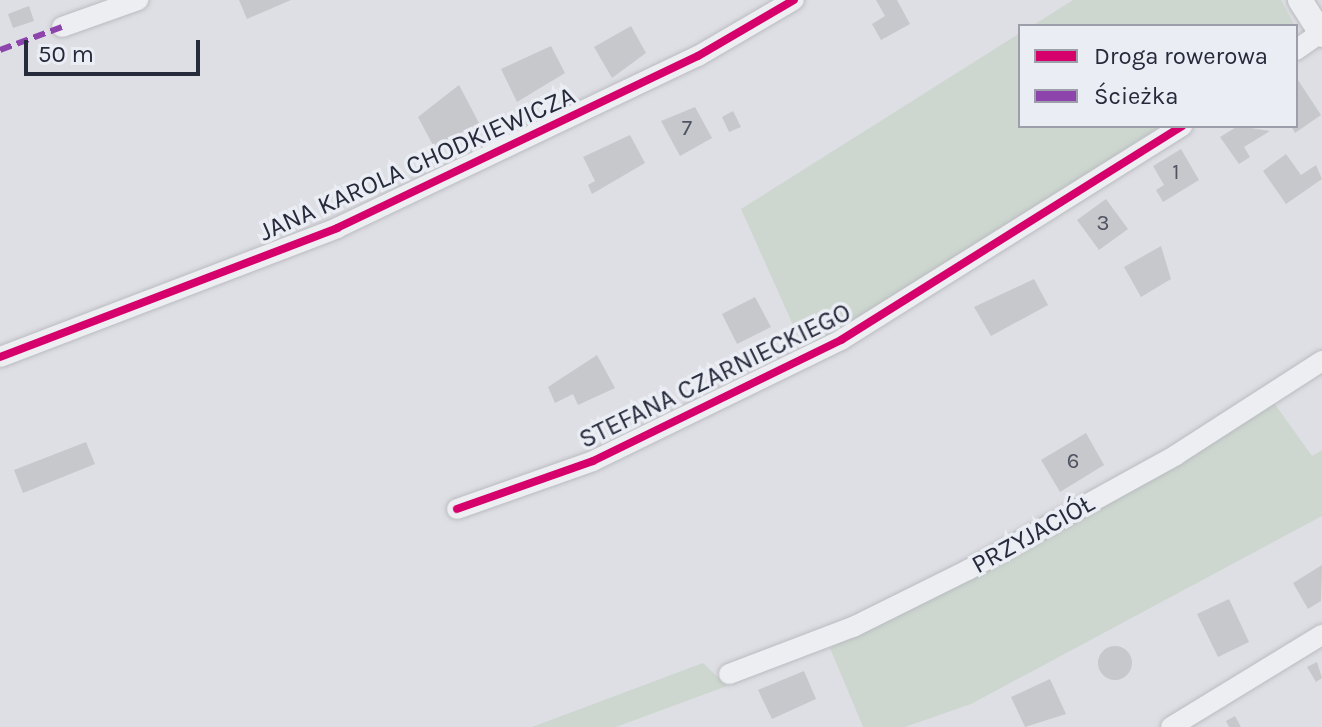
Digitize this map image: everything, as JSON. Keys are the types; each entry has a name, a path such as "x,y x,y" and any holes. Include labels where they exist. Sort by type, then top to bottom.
{"street":[{"path":"62,27 138,0"},
{"name":"JANA KAROLA CHODKIEWICZA","path":"0,357 337,228 698,56 794,0"},
{"path":"1298,49 1321,34 1300,0"},
{"name":"STEFANA CZARNIECKIEGO","path":"457,509 593,461 830,346 1179,128"},
{"name":"PRZYJACIÓŁ","path":"729,674 853,627 968,570 1176,455 1322,361"},
{"path":"1171,727 1322,635"}],"shaded area":[{"path":"1073,0 1281,0 1294,24 1035,24"},
{"path":"1018,34 1018,128 1158,128 806,354 741,209"},
{"path":"1272,400 1312,456 1322,450 1322,516 971,704 905,727 863,727 830,648 1065,527"},
{"path":"703,663 727,686 616,727 532,727"}],"building":[{"path":"239,0 291,0 247,19"},
{"path":"876,0 897,0 910,24 881,40 872,24 885,16"},
{"path":"29,6 34,21 13,28 8,14"},
{"path":"631,26 646,53 612,78 594,47"},
{"path":"551,46 565,73 517,102 501,69"},
{"path":"1298,80 1321,115 1295,133 1292,128 1298,128"},
{"path":"459,85 479,123 434,147 418,117"},
{"path":"695,107 712,138 680,156 661,121"},
{"path":"733,111 741,127 729,132 722,117"},
{"path":"1235,128 1270,131 1244,147 1250,157 1239,164 1220,137"},
{"path":"630,135 645,163 592,194 588,185 595,181 583,157"},
{"path":"1181,149 1199,180 1163,202 1156,190 1164,185 1153,166"},
{"path":"1286,154 1301,175 1316,165 1322,179 1286,204 1263,171"},
{"path":"1106,199 1128,229 1099,250 1077,220"},
{"path":"1161,246 1171,279 1141,297 1124,267"},
{"path":"1034,279 1048,305 991,336 974,307"},
{"path":"755,297 771,327 737,344 722,314"},
{"path":"597,355 615,388 578,405 573,394 555,403 548,387"},
{"path":"1086,433 1104,465 1060,492 1041,460"},
{"path":"86,442 95,464 23,493 14,470"},
{"path":"1322,565 1321,601 1308,609 1293,583"},
{"path":"1229,599 1249,642 1218,657 1197,614"},
{"path":"1115,646 1127,651 1132,663 1127,675 1115,680 1103,675 1098,663 1103,651"},
{"path":"1317,662 1322,678 1316,682 1307,667"},
{"path":"804,671 816,699 772,719 758,690"},
{"path":"1050,679 1066,714 1025,727 1011,697"},
{"path":"1235,716 1241,727 1229,727 1226,721"}],"marked path":[{"path":"0,50 62,27"}],"cycle path":[{"path":"0,357 337,228 698,56 794,0"},
{"path":"457,509 593,461 841,340 1179,128"}]}
